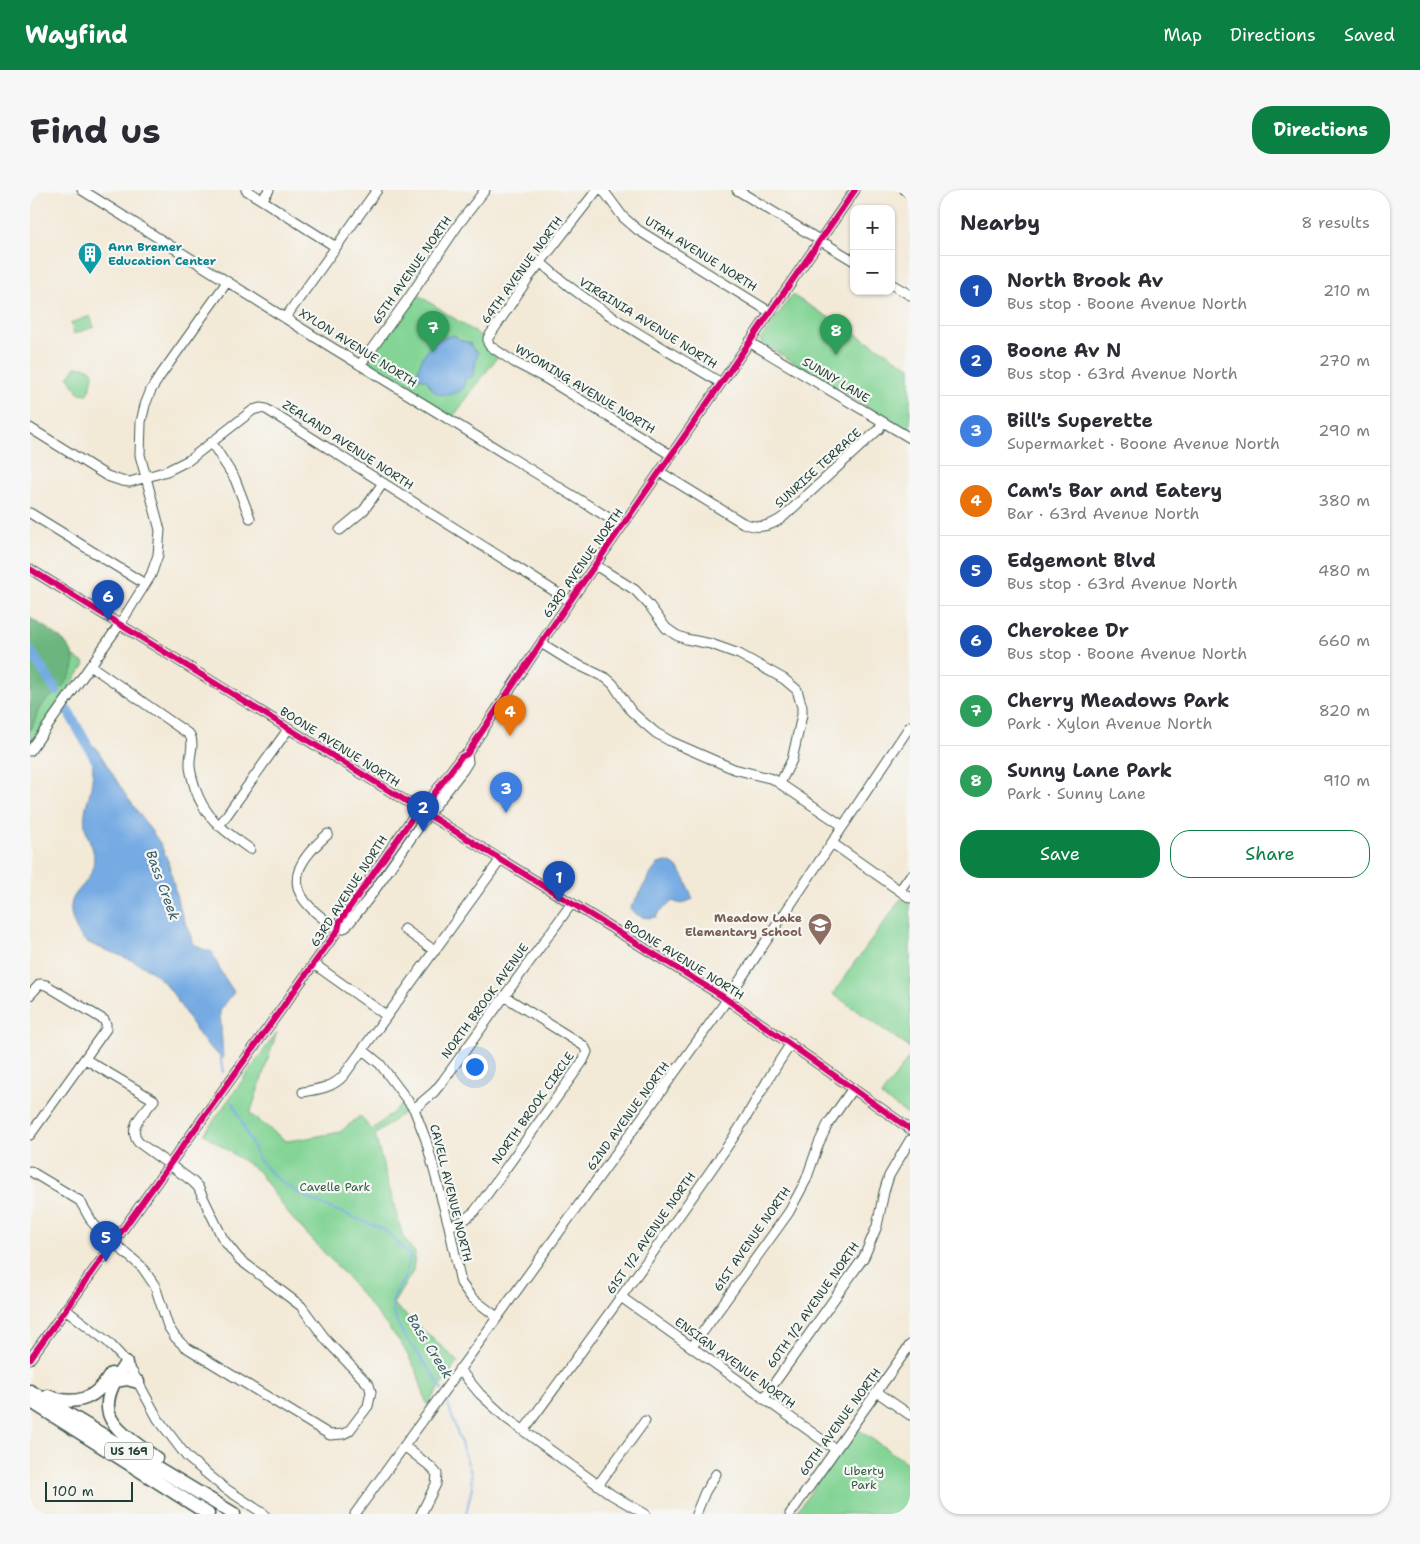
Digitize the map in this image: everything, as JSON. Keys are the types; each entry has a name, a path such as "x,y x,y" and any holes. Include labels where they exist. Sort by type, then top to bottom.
{"highway":[{"path":"124,1360 108,1395 109,1414 117,1429 231,1513"},
{"path":"30,1390 64,1401 86,1398 103,1386 124,1360"},
{"path":"115,1381 127,1378 138,1382"},
{"name":"US 169","path":"30,1390 231,1513"},
{"name":"US 169","path":"30,1401 208,1514"}],"street":[{"name":"XYLON AVENUE NORTH","path":"82,190 360,365 622,526"},
{"path":"246,190 336,247"},
{"path":"262,200 269,190"},
{"path":"285,318 377,190"},
{"name":"65TH AVENUE NORTH","path":"360,365 458,225 485,190"},
{"name":"64TH AVENUE NORTH","path":"488,343 488,338 540,262 598,190"},
{"name":"UTAH AVENUE NORTH","path":"603,190 623,217 638,230 770,312"},
{"path":"737,190 850,259"},
{"name":"63RD AVENUE NORTH","path":"338,930 346,927 369,898 468,762 468,754 541,643 855,190"},
{"path":"905,190 910,193"},
{"name":"VIRGINIA AVENUE NORTH","path":"540,262 573,292 721,383"},
{"path":"30,751 120,624 146,584 154,567 160,542 158,518 140,455 141,422 151,390 227,282"},
{"path":"895,286 910,295"},
{"name":"SUNNY LANE","path":"749,342 910,438"},
{"name":"WYOMING AVENUE NORTH","path":"488,343 514,362 545,378 672,455"},
{"name":"ZEALAND AVENUE NORTH","path":"30,428 114,479 130,482 179,466 197,455 253,410 266,409 570,601"},
{"name":"SUNRISE TERRACE","path":"660,472 743,523 752,527 767,526 775,523 791,510 879,429 882,422"},
{"path":"212,443 230,470 250,518"},
{"path":"340,530 364,510 383,483"},
{"path":"30,513 146,584"},
{"path":"595,565 635,590 666,628 676,635 739,654 784,679 797,690 802,707 802,716 792,760 780,784"},
{"name":"BOONE AVENUE NORTH","path":"30,569 728,999 910,1129"},
{"path":"541,643 570,661 606,678 613,684 631,711 656,733 734,769 764,776 780,784 843,826"},
{"path":"91,666 190,735 193,744 190,773 201,803 207,814 218,826 250,849"},
{"name":"62ND AVENUE NORTH","path":"354,1514 728,999 910,726"},
{"path":"218,826 289,728"},
{"name":"63RD AVENUE NORTH","path":"30,1359 314,964 338,930 340,921 419,809 433,795 461,757 468,754"},
{"path":"328,834 305,856 298,872 297,882 299,892 310,908 338,930"},
{"path":"832,843 910,898"},
{"path":"303,1092 335,1084 344,1075 500,859"},
{"path":"900,890 910,876"},
{"name":"NORTH BROOK AVENUE","path":"414,1109 434,1092 443,1081 572,903"},
{"path":"404,929 434,951"},
{"path":"314,964 387,1016"},
{"path":"30,995 40,984 46,985 104,1020 106,1024 106,1029 30,1134"},
{"name":"NORTH BROOK CIRCLE","path":"449,1226 463,1221 475,1211 583,1062 587,1052 584,1046 504,996"},
{"name":"61ST 1/2 AVENUE NORTH","path":"524,1430 733,1138 791,1044"},
{"name":"CAVELL AVENUE NORTH","path":"363,1050 380,1064 414,1109 426,1140 449,1226 461,1283 471,1297 497,1317"},
{"path":"30,1171 80,1201 92,1222 149,1275 155,1286 168,1326 175,1337 195,1354 330,1435 343,1434 348,1431 368,1406 371,1392 369,1385 327,1341 301,1306 239,1259 223,1239 198,1187 134,1137 134,1126 154,1100 85,1059"},
{"name":"61ST AVENUE NORTH","path":"692,1347 794,1204 806,1180 828,1124 853,1088"},
{"name":"60TH 1/2 AVENUE NORTH","path":"763,1399 864,1257 877,1226 889,1176 910,1140"},
{"name":"ENSIGN AVENUE NORTH","path":"621,1297 835,1449"},
{"path":"65,1309 99,1334 124,1360 158,1419 187,1456 223,1487 264,1514"},
{"name":"60TH AVENUE NORTH","path":"790,1514 910,1345"},
{"path":"459,1369 492,1406 631,1511 645,1514"},
{"path":"877,1392 910,1416"},
{"path":"598,1485 645,1421"},
{"path":"404,1446 431,1467 436,1474 436,1484 421,1514"},
{"path":"696,1514 705,1492 716,1474"}],"green space":[{"path":"417,294 484,338 485,347 498,356 453,417 366,364"},
{"path":"792,295 910,367 910,433 762,343 760,340"},
{"path":"90,316 94,327 74,334 71,323"},
{"path":"76,367 89,368 92,371 93,378 88,394 78,393 68,377"},
{"path":"30,618 51,631 68,646 73,655 74,665 71,675 62,687 41,706 30,731"},
{"path":"30,627 85,664 30,743"},
{"path":"901,899 910,905 910,1048 833,994"},
{"name":"Cavelle Park","path":"277,1032 250,1114 286,1141 340,1132 360,1116 372,1130 404,1103 407,1110 375,1135 403,1237 415,1253 413,1271 393,1304 458,1361 427,1405 417,1372 401,1343 347,1277 290,1216 258,1171 204,1134"},
{"path":"910,1056 910,1116 881,1096"},
{"name":"Liberty Park","path":"856,1428 910,1465 910,1514 795,1514"}],"water":[{"path":"454,335 460,340 470,343 473,349 478,352 473,376 465,379 464,388 453,394 442,395 433,390 427,380 417,378 418,370 424,356 433,345 439,340"},
{"path":"95,746 125,794 160,843 168,861 179,907 194,944 212,952 221,972 234,992 220,1011 223,1059 203,1040 175,996 155,974 139,964 85,941 72,920 72,901 90,875 94,860 93,849 86,832 85,818 92,776 93,760 91,750"},
{"path":"666,862 672,864 680,871 693,899 681,904 672,901 656,917 639,916 630,909 658,864"}],"waterway":[{"name":"Bass Creek","path":"30,650 56,691"},
{"name":"Bass Creek","path":"68,711 97,762"},
{"name":"Bass Creek","path":"220,1056 223,1072"},
{"name":"Bass Creek","path":"233,1103 258,1158 282,1183 313,1201 385,1230 410,1256 404,1278 393,1299 393,1310 403,1333 442,1390"},
{"name":"Bass Creek","path":"445,1396 471,1473 472,1487 466,1514"}],"cycle path":[{"path":"30,1359 338,930 340,921 413,817 433,795 461,757 467,754 541,643 855,190"},
{"path":"30,569 722,996 910,1129"}],"place":[{"name":"Ann Bremer Education Center","path":"90,275"},
{"name":"Cherry Meadows Park","path":"433,352"},
{"name":"Sunny Lane Park","path":"836,355"},
{"name":"Cherokee Dr","path":"108,621"},
{"name":"Cam's Bar and Eatery","path":"510,736"},
{"name":"Bill's Superette","path":"506,813"},
{"name":"Boone Av N","path":"423,832"},
{"name":"North Brook Av","path":"559,902"},
{"name":"Meadow Lake Elementary School","path":"820,946"},
{"name":"Edgemont Blvd","path":"106,1262"}]}
